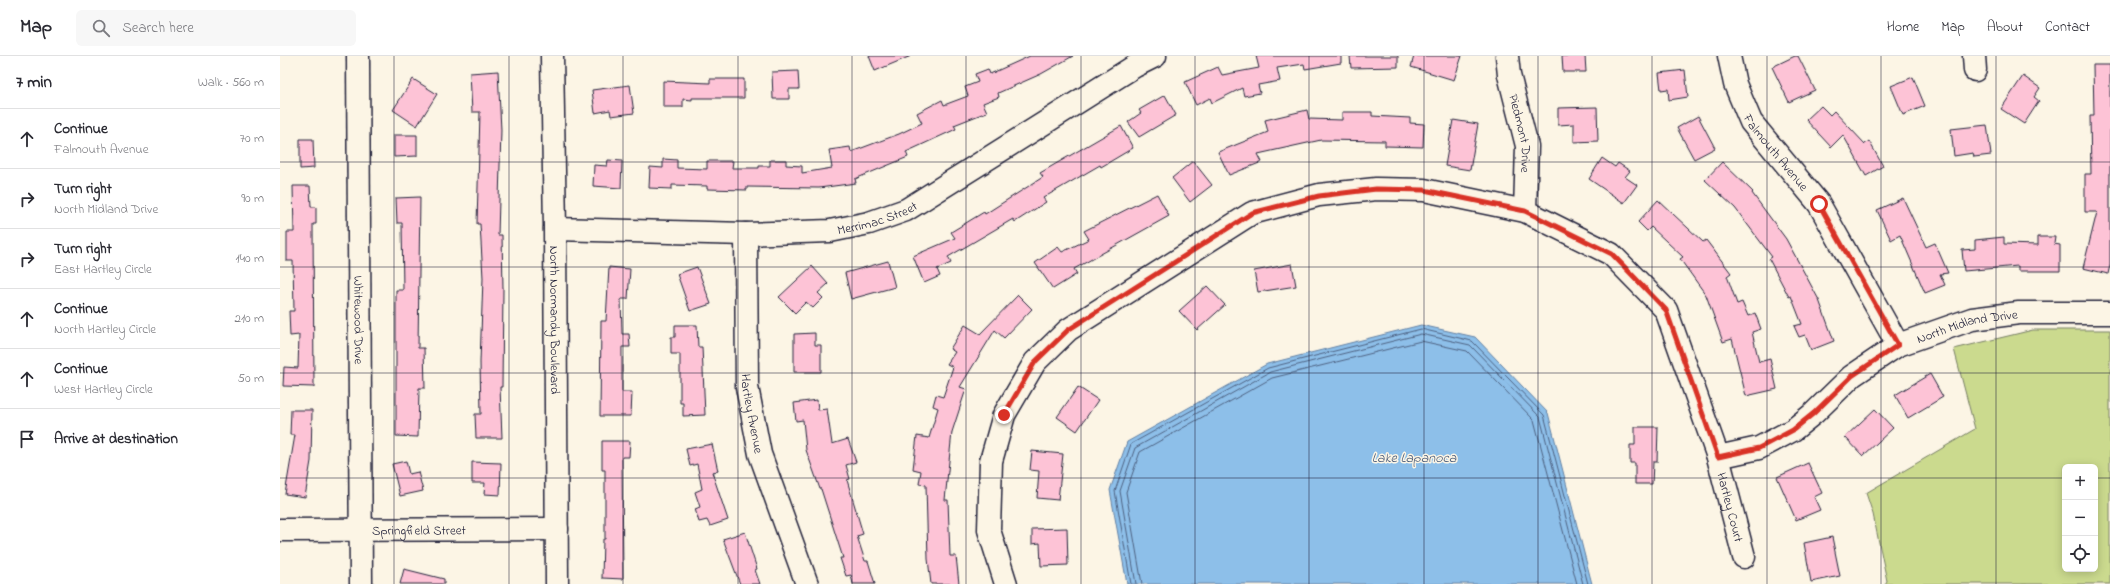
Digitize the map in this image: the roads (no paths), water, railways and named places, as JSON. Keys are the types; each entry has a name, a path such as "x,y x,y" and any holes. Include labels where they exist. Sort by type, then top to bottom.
{"street":[{"name":"Whitewood Drive","path":"358,56 361,584"},
{"name":"North Normandy Boulevard","path":"552,56 555,229 557,584"},
{"name":"Merrimac Street","path":"555,229 746,234 830,231 869,223 906,210 1135,66 1155,56"},
{"name":"Piedmont Drive","path":"1507,56 1509,75 1526,146 1525,211"},
{"name":"Falmouth Avenue","path":"1729,56 1735,84 1751,122 1819,204 1898,345"},
{"name":"Hartley Court","path":"1006,584 989,530 991,461 1004,415 1035,362 1068,330 1252,213 1312,197 1376,189 1424,190 1525,211 1612,254 1666,310 1718,457 1744,557"},
{"name":"Hartley Avenue","path":"746,234 747,386 760,454 807,584"},
{"name":"North Midland Drive","path":"1718,457 1759,448 1793,430 1814,413 1852,376 1898,345 1972,319 2019,313 2110,314"},
{"name":"Springfield Street","path":"280,530 557,529"}],"water":[{"name":"Lake Lapanoca","path":"1421,325 1475,337 1548,413 1592,584 1127,584 1110,490 1127,442 1267,364"}]}
